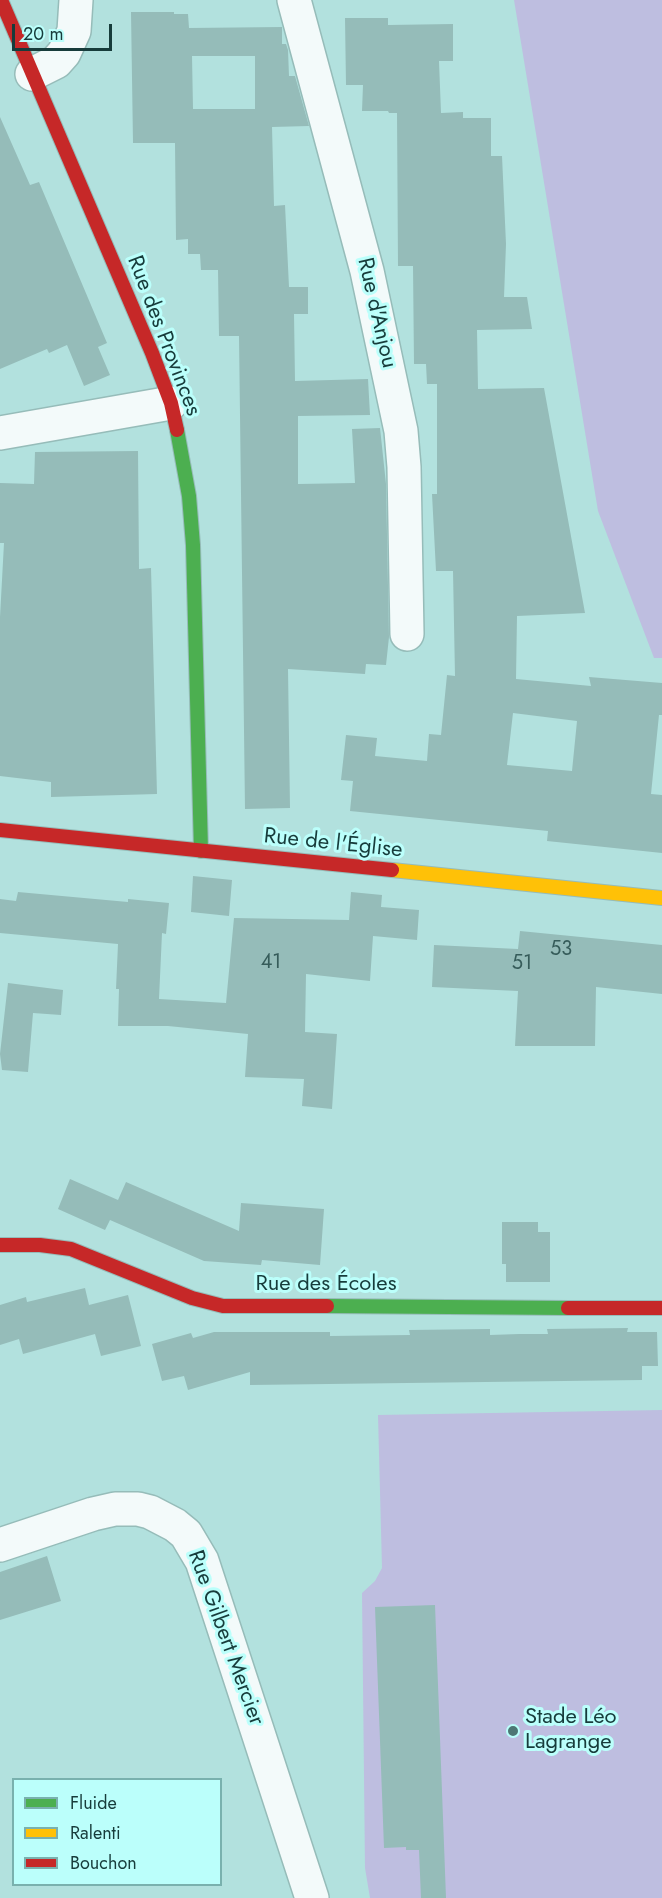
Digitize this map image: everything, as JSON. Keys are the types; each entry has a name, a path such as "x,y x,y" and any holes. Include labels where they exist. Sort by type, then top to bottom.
{"street":[{"name":"Rue des Provinces","path":"1,0 152,353 171,403 185,472 193,545 201,851"},
{"path":"32,74 56,62 64,53 74,31 76,0"},
{"name":"Rue d'Anjou","path":"294,0 367,271 401,431 404,467 407,634"},
{"path":"0,433 171,403"},
{"name":"Rue de l'Église","path":"0,830 662,898"},
{"name":"Rue des Écoles","path":"0,1245 40,1245 71,1249 192,1298 223,1306 662,1308"},
{"name":"Rue Gilbert Mercier","path":"0,1545 93,1514 115,1509 138,1509 150,1512 176,1525 186,1534 202,1561 312,1898"}],"shaded area":[{"path":"514,0 662,0 662,658 654,658 598,511"},
{"name":"Stade Léo Lagrange","path":"662,1410 662,1898 370,1898 365,1868 362,1593 375,1581 382,1568 378,1415"}],"building":[{"path":"131,12 188,14 189,28 282,27 282,44 286,44 288,50 289,76 295,76 309,126 272,127 274,206 285,205 289,287 308,287 308,314 294,314 295,381 368,379 370,415 298,416 298,484 355,483 352,429 380,428 386,484 389,637 386,665 366,664 365,674 288,669 290,808 245,809 239,336 219,336 218,270 201,270 200,254 188,254 188,239 176,240 175,143 133,143","holes":["192,56 255,56 255,109 193,109"]},
{"path":"345,18 388,18 388,25 453,24 453,61 439,61 441,113 463,112 463,118 491,118 491,156 502,156 506,244 504,297 527,297 532,329 477,330 478,389 544,388 585,613 517,616 516,679 591,686 589,677 662,683 662,715 659,715 651,794 662,795 662,853 547,841 548,831 350,811 353,781 341,780 346,735 377,738 375,756 427,761 429,734 441,735 447,675 455,676 453,571 436,571 432,494 437,494 437,384 427,384 426,364 414,364 413,266 398,266 397,113 362,111 363,85 346,85","holes":["513,713 577,721 572,771 507,765"]},
{"path":"0,117 30,185 39,182 107,343 98,347 110,375 84,386 67,345 49,353 47,349 0,369"},
{"path":"138,451 139,569 151,568 157,794 51,797 51,782 0,776 0,617 4,543 0,543 0,483 34,484 35,452"},
{"path":"193,876 232,880 229,916 191,912"},
{"path":"18,892 128,902 128,899 169,903 166,934 162,933 159,999 226,1003 234,918 349,920 351,892 382,895 381,907 419,910 417,940 373,936 370,981 306,974 305,1032 337,1034 332,1109 302,1106 304,1079 245,1077 248,1034 168,1026 118,1026 119,989 116,989 118,944 0,933 0,899 16,901"},
{"path":"520,931 662,945 662,994 596,987 595,1046 515,1046 518,991 432,987 434,945 518,949"},
{"path":"8,983 63,990 61,1015 33,1013 28,1072 2,1070 0,1054"},
{"path":"70,1179 118,1200 126,1182 239,1231 241,1203 324,1209 320,1265 262,1260 261,1265 204,1261 110,1220 105,1230 58,1209"},
{"path":"502,1222 538,1222 538,1232 550,1232 550,1282 506,1282 506,1264 502,1264"},
{"path":"85,1288 89,1305 128,1295 141,1346 101,1356 95,1334 23,1354 19,1339 0,1345 0,1305 26,1297 27,1302"},
{"path":"628,1328 627,1332 657,1332 658,1366 642,1366 642,1380 250,1385 250,1372 188,1390 184,1376 162,1381 152,1344 191,1333 193,1338 214,1332 330,1332 330,1336 410,1335 409,1330 490,1329 490,1335 548,1334 547,1329"},
{"path":"47,1556 61,1601 0,1620 0,1572"},
{"path":"435,1605 446,1898 421,1898 419,1850 406,1850 406,1847 384,1848 375,1607"}],"traffic: fast":[{"path":"177,430 189,496 193,545 201,851"},
{"path":"327,1306 568,1308"}],"traffic: slow":[{"path":"392,870 662,898"}],"traffic: jam":[{"path":"1,0 152,353 171,403 177,430"},
{"path":"0,830 392,870"},
{"path":"0,1245 40,1245 71,1249 192,1298 223,1306 327,1306"},
{"path":"568,1308 662,1308"}],"place":[{"name":"Stade Léo Lagrange","path":"513,1731"}]}
